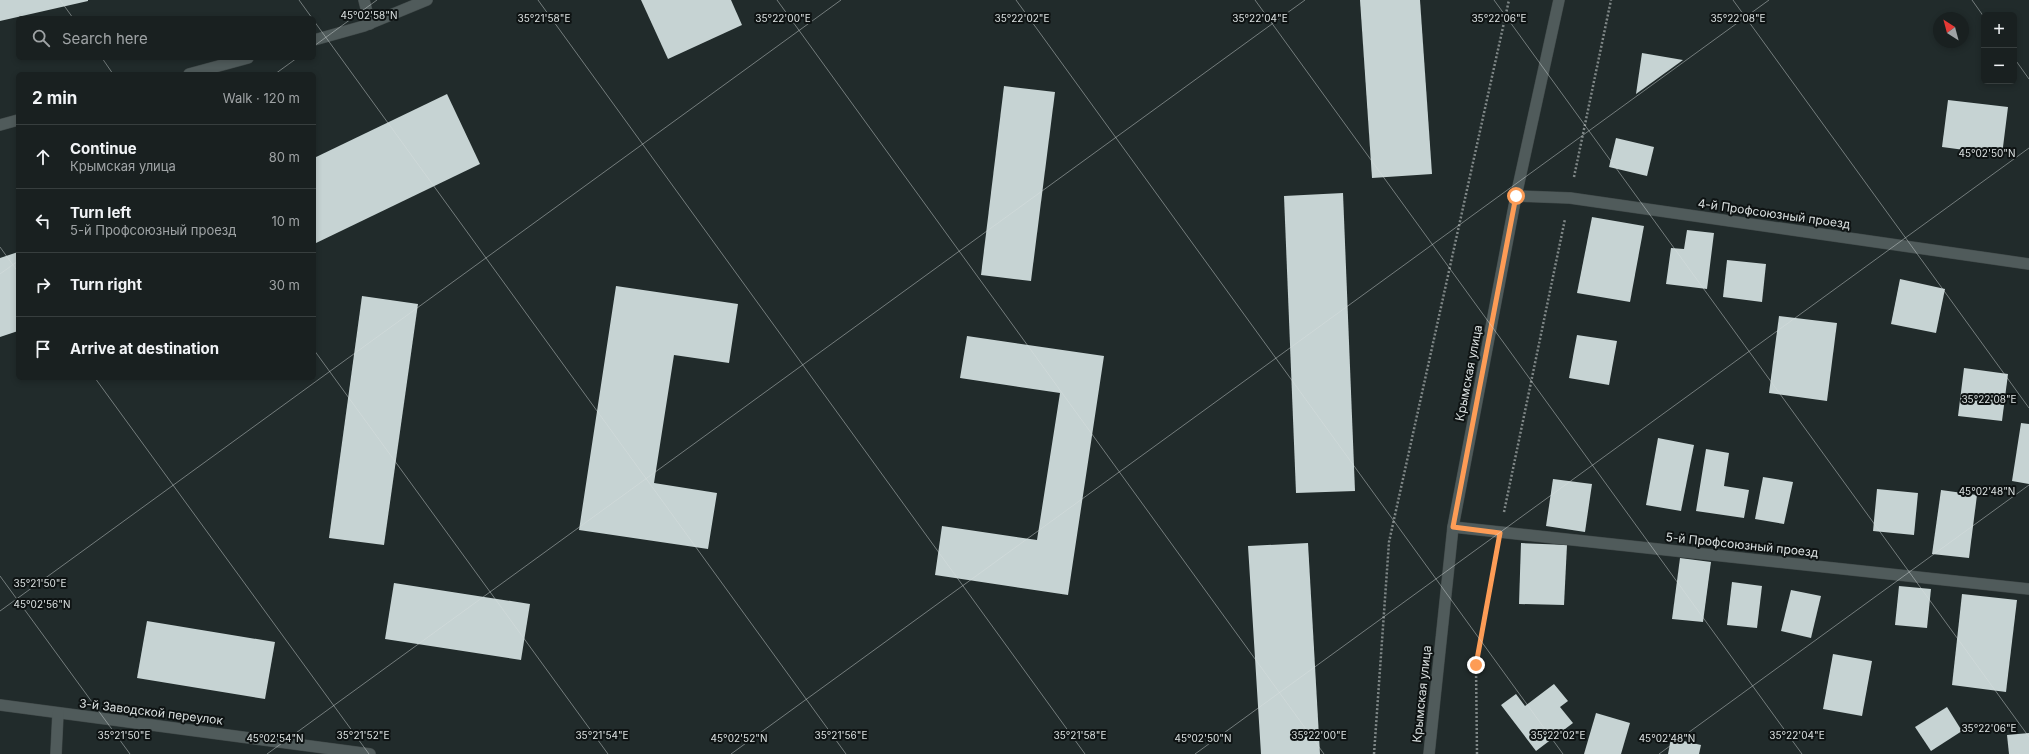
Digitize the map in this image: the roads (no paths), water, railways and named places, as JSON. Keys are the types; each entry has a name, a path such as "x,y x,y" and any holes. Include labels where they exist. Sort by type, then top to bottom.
{"street":[{"path":"364,0 370,24"},
{"path":"316,39 370,24 427,0"},
{"name":"Крымская улица","path":"1429,754 1453,527 1516,196 1559,0"},
{"path":"196,72 241,60"},
{"path":"0,125 16,121"},
{"name":"4-й Профсоюзный проезд","path":"1516,196 1570,198 2029,264"},
{"name":"5-й Профсоюзный проезд","path":"1453,527 2029,589"},
{"name":"3-й Заводской переулок","path":"0,705 370,754"},
{"path":"56,754 58,713"}]}
